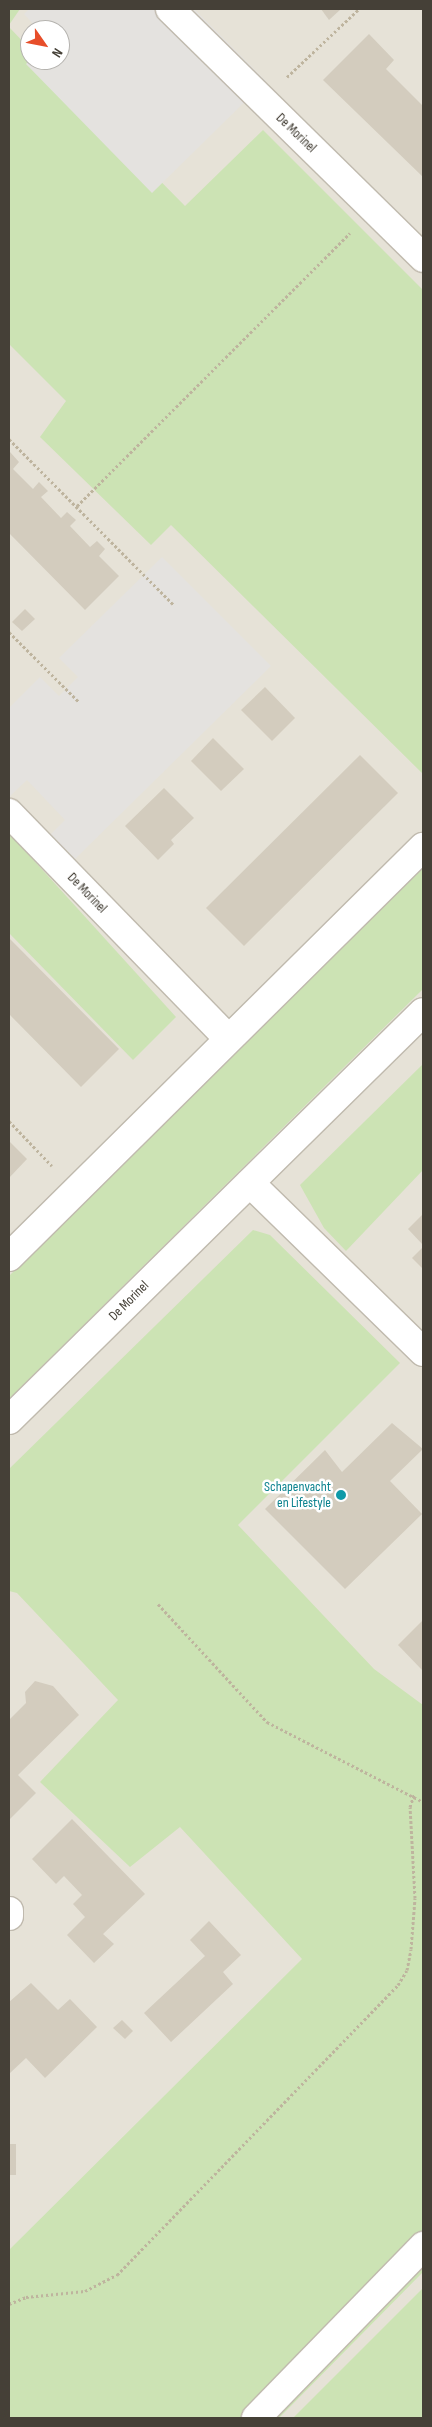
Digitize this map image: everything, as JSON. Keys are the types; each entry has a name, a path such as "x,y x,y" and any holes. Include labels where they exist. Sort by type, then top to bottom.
{"street":[{"name":"De Morinel","path":"170,9 423,258"},
{"name":"De Morinel","path":"9,813 228,1038"},
{"path":"9,1257 228,1038 423,847"},
{"name":"De Morinel","path":"9,1420 423,1012"},
{"path":"250,1183 423,1352"},
{"path":"9,1911 9,1916"},
{"path":"256,2418 423,2246"}],"path":[{"path":"263,101 359,9"},
{"path":"77,506 374,209"},
{"path":"9,439 174,605"},
{"path":"9,632 78,701"},
{"path":"9,1121 76,1190"},
{"path":"158,1604 267,1722 343,1763 414,1795 423,1802"},
{"path":"9,2304 26,2297 85,2291 117,2275 398,1985 407,1970 412,1940 415,1898 410,1807 414,1795"}],"shaded area":[{"path":"9,9 423,9 423,2418 9,2418"},
{"path":"29,9 194,9 266,81 152,193 32,70 70,70 70,20 30,20 24,14"},
{"path":"162,557 271,666 73,861 49,836 65,820 27,780 9,797 9,708 40,677 59,696 78,677 59,658"}],"green space":[{"path":"9,9 20,9 9,25"},
{"path":"9,27 20,39 20,70 51,70 185,206 263,130 423,290 423,774 171,525 151,545 40,437 66,401 9,344"},
{"path":"9,833 176,1017 133,1060 9,933"},
{"path":"423,867 423,989 9,1399 9,1276"},
{"path":"423,1064 423,1170 346,1251 324,1228 300,1185"},
{"path":"253,1230 270,1235 400,1363 238,1525 374,1669 423,1705 423,2272 279,2418 9,2418 9,2250 302,1959 180,1827 130,1867 40,1782 118,1700 17,1593 9,1591 9,1469"},
{"path":"423,2288 423,2418 293,2418"}],"building":[{"path":"321,9 341,9 329,20"},
{"path":"369,34 394,60 386,69 423,106 423,177 323,80"},
{"path":"10,452 19,462 13,469 33,489 39,482 48,491 41,497 61,518 67,512 76,520 70,526 90,547 97,541 105,549 99,556 119,576 85,610 9,533"},
{"path":"25,609 35,619 22,631 12,622"},
{"path":"265,687 295,718 272,741 241,710"},
{"path":"213,738 244,769 221,791 191,761"},
{"path":"360,755 398,793 244,946 206,908"},
{"path":"164,788 194,818 171,840 174,844 158,860 125,826"},
{"path":"9,938 119,1049 81,1087 9,1014"},
{"path":"9,1141 27,1159 9,1178"},
{"path":"423,1214 423,1245 408,1229"},
{"path":"423,1247 423,1269 412,1258"},
{"name":"Schapenvacht en Lifestyle","path":"392,1423 423,1449 390,1481 422,1514 345,1589 265,1509 325,1450 342,1472"},
{"path":"423,1620 423,1671 398,1645"},
{"path":"35,1681 53,1686 79,1715 18,1775 36,1793 9,1820 9,1720 26,1703 25,1692"},
{"path":"72,1819 145,1894 103,1934 114,1944 94,1963 67,1935 85,1917 73,1904 82,1895 64,1876 56,1884 32,1859"},
{"path":"209,1921 241,1955 223,1972 233,1984 171,2042 144,2013 205,1956 190,1940"},
{"path":"31,1983 58,2010 70,1999 97,2027 45,2078 26,2058 9,2074 9,2002"},
{"path":"122,2020 133,2031 125,2039 113,2028"},
{"path":"9,2144 16,2144 16,2175 9,2175"}],"place":[{"name":"Schapenvacht en Lifestyle","path":"341,1495"}]}
